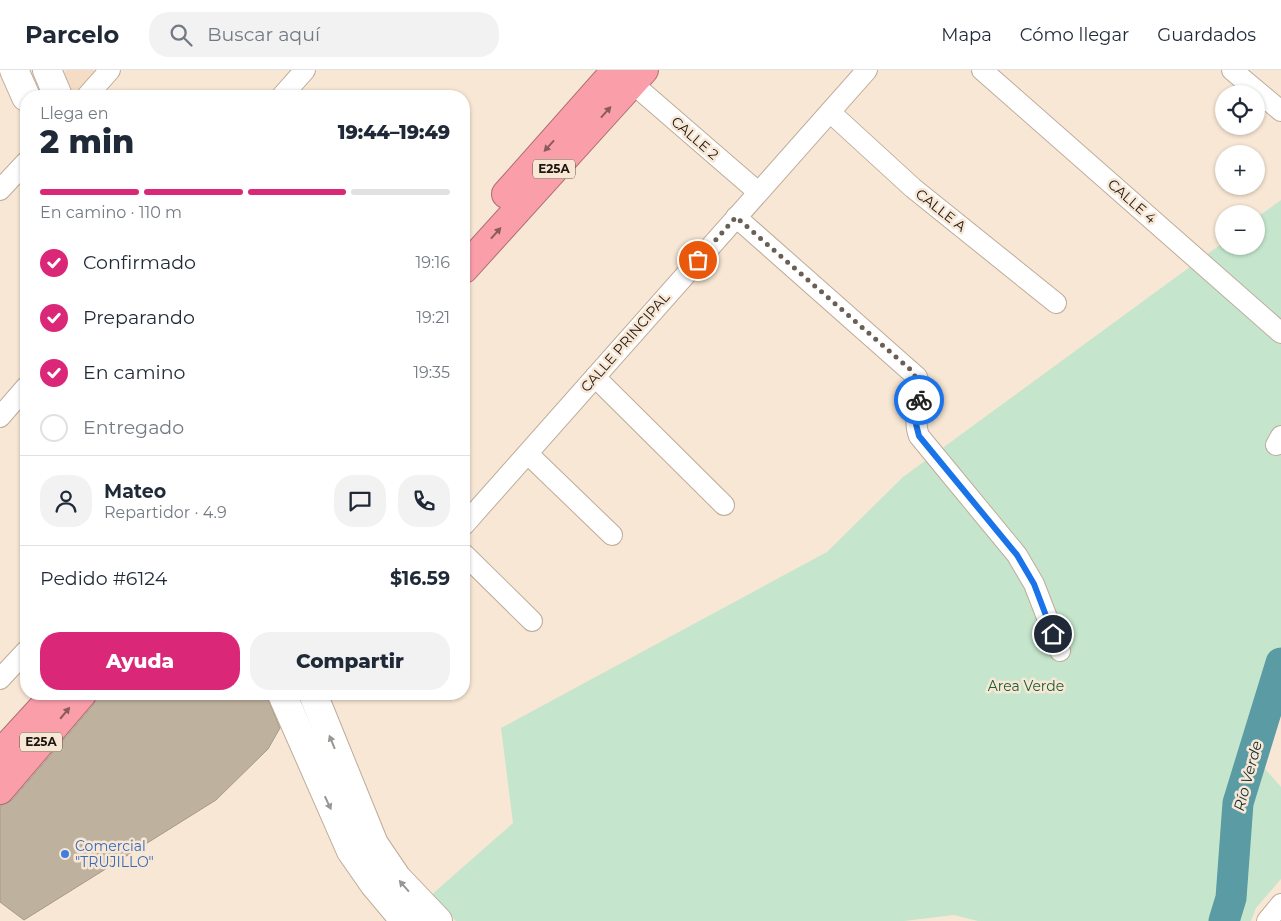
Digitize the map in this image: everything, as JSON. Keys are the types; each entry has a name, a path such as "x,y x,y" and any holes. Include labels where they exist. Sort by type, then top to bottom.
{"highway":[{"name":"E25A","path":"470,235 631,74"},
{"name":"E25A","path":"470,262 631,74"},
{"name":"E25A","path":"0,754 50,700"},
{"name":"E25A","path":"0,790 77,700"}],"street":[{"path":"14,70 23,90"},
{"path":"92,90 110,70"},
{"path":"287,90 305,70"},
{"name":"CALLE PRINCIPAL","path":"470,518 867,70"},
{"name":"CALLE 4","path":"982,70 1281,332"},
{"path":"1232,70 1281,111"},
{"name":"CALLE 2","path":"631,74 758,192"},
{"name":"CALLE A","path":"830,112 913,188 1056,303"},
{"path":"0,190 20,168"},
{"path":"736,217 917,377 920,392 915,420 919,436 1017,555 1034,584 1060,651"},
{"path":"596,377 724,505"},
{"path":"0,417 20,394"},
{"path":"528,454 612,535"},
{"path":"470,560 532,621"},
{"path":"0,679 20,657"},
{"path":"316,700 374,844 397,878 438,921"},
{"path":"285,701 351,851 374,884 405,921"},
{"path":"1267,921 1281,904"}],"shaded area":[{"path":"66,70 102,70 84,90 68,90 60,82"}],"green space":[{"name":"Area Verde","path":"1281,200 1281,657 1252,754 1281,787 1281,879 1256,908 1251,921 978,921 954,915 904,921 456,921 430,896 513,823 501,728 827,552 903,477 1215,249 1215,255 1265,255 1265,212"}],"building":[{"name":"Comercial \"TRUJILLO\"","path":"95,700 268,700 280,728 268,749 216,800 24,920 0,902 0,806 12,800 94,704"}],"waterway":[{"name":"Río Verde","path":"1224,921 1231,898 1238,803 1281,663"}],"way so far":[{"path":"698,260 736,217 912,371 920,385 919,400"}],"place":[{"name":"Comercial \"TRUJILLO\"","path":"65,854"}],"route":[{"path":"919,400 915,420 919,436 1017,555 1034,584 1053,634"}]}
